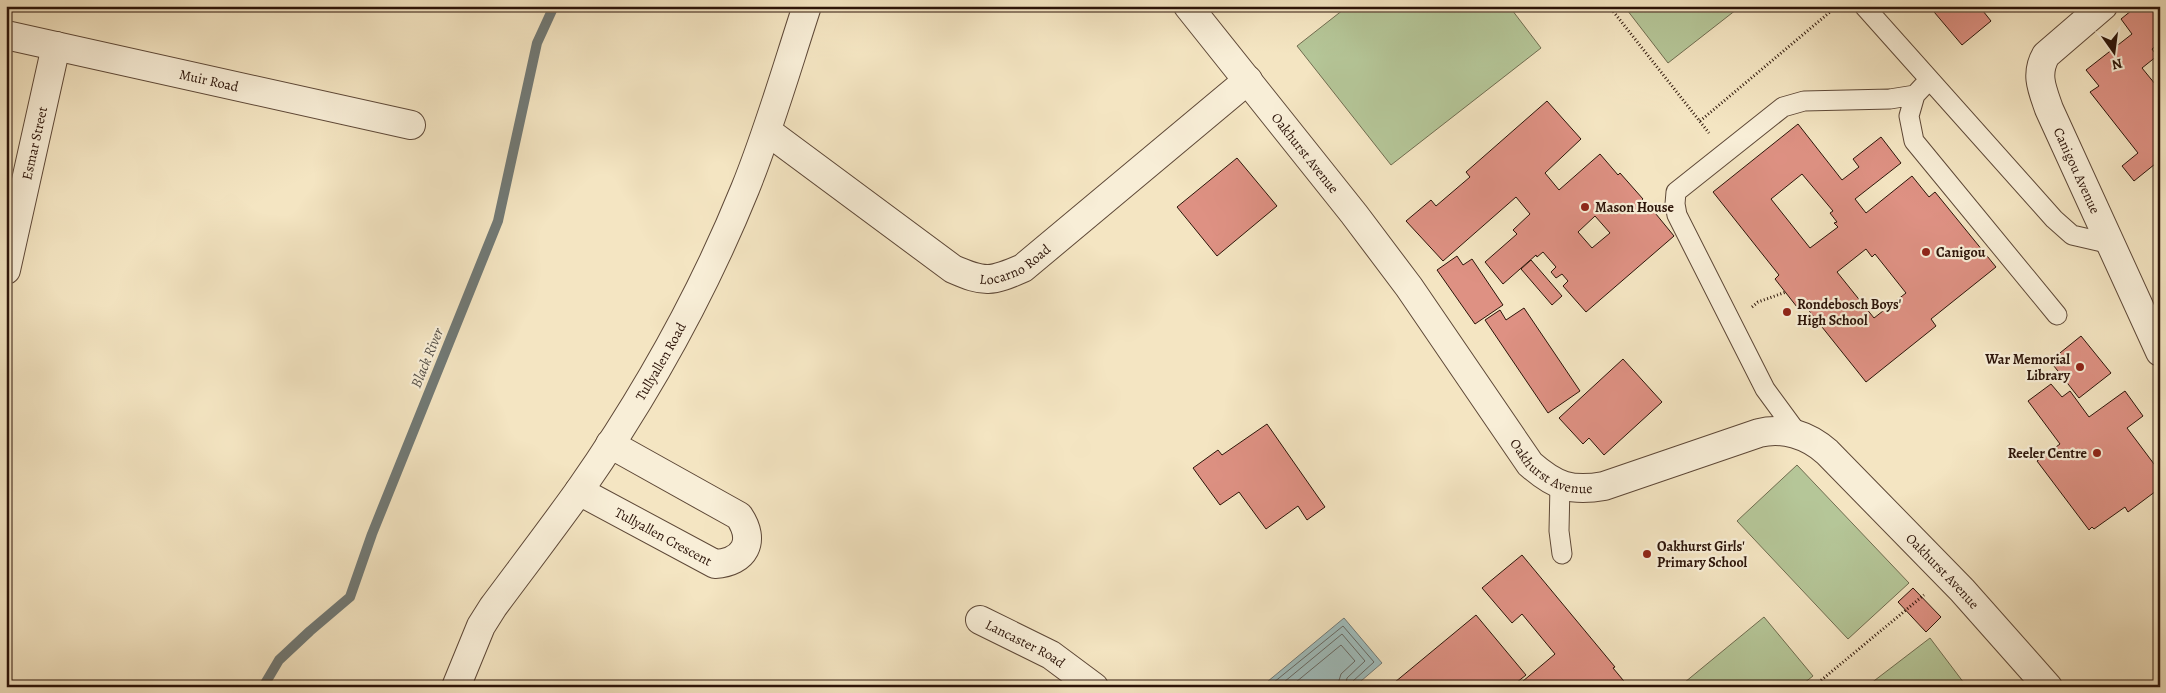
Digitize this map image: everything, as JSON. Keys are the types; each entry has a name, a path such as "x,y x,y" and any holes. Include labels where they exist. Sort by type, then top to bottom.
{"street":[{"name":"Tullyallen Road","path":"456,687 481,626 579,491 610,444 667,349 709,270 745,190 807,6"},
{"name":"Oakhurst Avenue","path":"1188,6 1409,287 1530,464 1546,478 1560,485 1586,489 1604,486 1768,431 1798,434 1821,446 1827,452 1947,576 2048,687"},
{"name":"Canigou Avenue","path":"2103,6 2046,55 2041,64 2039,75 2049,109 2160,352"},
{"name":"Muir Road","path":"6,36 411,125"},
{"name":"Esmar Street","path":"6,270 56,46"},
{"name":"Locarno Road","path":"766,131 954,269 976,279 998,279 1023,268 1248,80"},
{"name":"Tullyallen Crescent","path":"579,491 715,564 727,563 736,559 741,553 748,539 746,526 740,516 610,444"},
{"name":"Lancaster Road","path":"980,620 1051,655 1094,687"}],"lane":[{"path":"1864,6 2060,224 2072,235 2111,244"},
{"path":"1929,80 1914,95 1909,116 1914,142 2058,315"},
{"path":"1798,434 1765,389 1677,215 1675,204 1676,192 1783,107 1804,101 1890,98 1914,95"},
{"path":"1560,485 1559,531 1562,554"}],"path":[{"path":"1609,6 1725,154"},
{"path":"1700,121 1837,6"},
{"path":"1732,322 1758,302 1786,292"},
{"path":"1813,687 1947,576"}],"green space":[{"path":"1348,6 1509,6 1541,48 1391,165 1297,46"},
{"path":"1624,6 1741,6 1668,63"},
{"path":"1797,465 1909,583 1848,639 1737,521"},
{"path":"1764,617 1813,676 1799,687 1679,687"},
{"path":"1930,638 1967,687 1866,687"}],"water":[{"path":"1344,618 1382,663 1354,687 1261,687"}],"building":[{"path":"1929,6 1979,6 1991,21 1962,45"},
{"path":"2137,6 2160,6 2160,43 2152,49 2157,56 2142,68 2160,90 2160,160 2134,181 2122,166 2138,153 2090,92 2099,86 2086,70 2132,34 2121,19"},
{"name":"Mason House","path":"1547,101 1581,139 1545,173 1559,190 1600,154 1618,175 1620,173 1643,199 1641,201 1649,210 1651,208 1674,236 1586,312 1563,286 1568,281 1562,274 1556,278 1551,272 1556,267 1543,252 1537,257 1536,255 1503,284 1485,262 1517,234 1513,230 1530,214 1516,197 1443,261 1406,221 1431,200 1436,206 1470,177 1466,172","holes":["1595,216 1610,233 1592,248 1578,232"]},
{"name":"Canigou","path":"1798,124 1842,180 1859,167 1853,159 1881,137 1901,163 1855,199 1866,213 1912,176 1929,197 1935,192 1996,267 1931,319 1936,326 1866,382 1802,302 1797,307 1775,279 1779,275 1713,192","holes":["1802,174 1833,211 1830,213 1837,222 1834,223 1838,227 1810,248 1771,199","1866,249 1872,257 1875,254 1906,293 1874,318 1837,272"]},
{"path":"1237,158 1277,206 1217,256 1177,207"},
{"path":"1457,256 1463,265 1472,259 1503,305 1475,324 1437,270"},
{"path":"1531,260 1562,296 1552,305 1521,269"},
{"path":"1524,308 1580,391 1548,413 1485,320 1500,310 1506,320"},
{"name":"War Memorial Library","path":"2081,336 2111,373 2079,398 2050,361"},
{"path":"1623,359 1662,402 1604,455 1589,438 1583,444 1559,418"},
{"name":"Reeler Centre","path":"2051,384 2062,397 2070,391 2089,417 2125,391 2143,416 2127,428 2160,472 2160,488 2128,512 2125,507 2094,529 2092,527 2089,530 2037,461 2060,444 2028,401"},
{"path":"1267,424 1325,507 1307,520 1298,506 1266,529 1239,492 1220,505 1193,468 1218,450 1222,455"},
{"path":"1522,555 1615,667 1613,668 1628,686 1516,687 1555,654 1522,614 1512,623 1482,588"},
{"path":"1913,588 1941,617 1926,632 1898,602"},
{"path":"1476,615 1526,675 1511,687 1389,687"}],"waterway":[{"name":"Black River","path":"263,687 279,660 350,597 372,534 498,221 537,43 554,6"}],"place":[{"name":"Mason House","path":"1585,207"},
{"name":"Canigou","path":"1926,252"},
{"name":"Rondebosch Boys' High School","path":"1787,312"},
{"name":"War Memorial Library","path":"2080,367"},
{"name":"Reeler Centre","path":"2097,453"},
{"name":"Oakhurst Girls' Primary School","path":"1647,554"}]}
